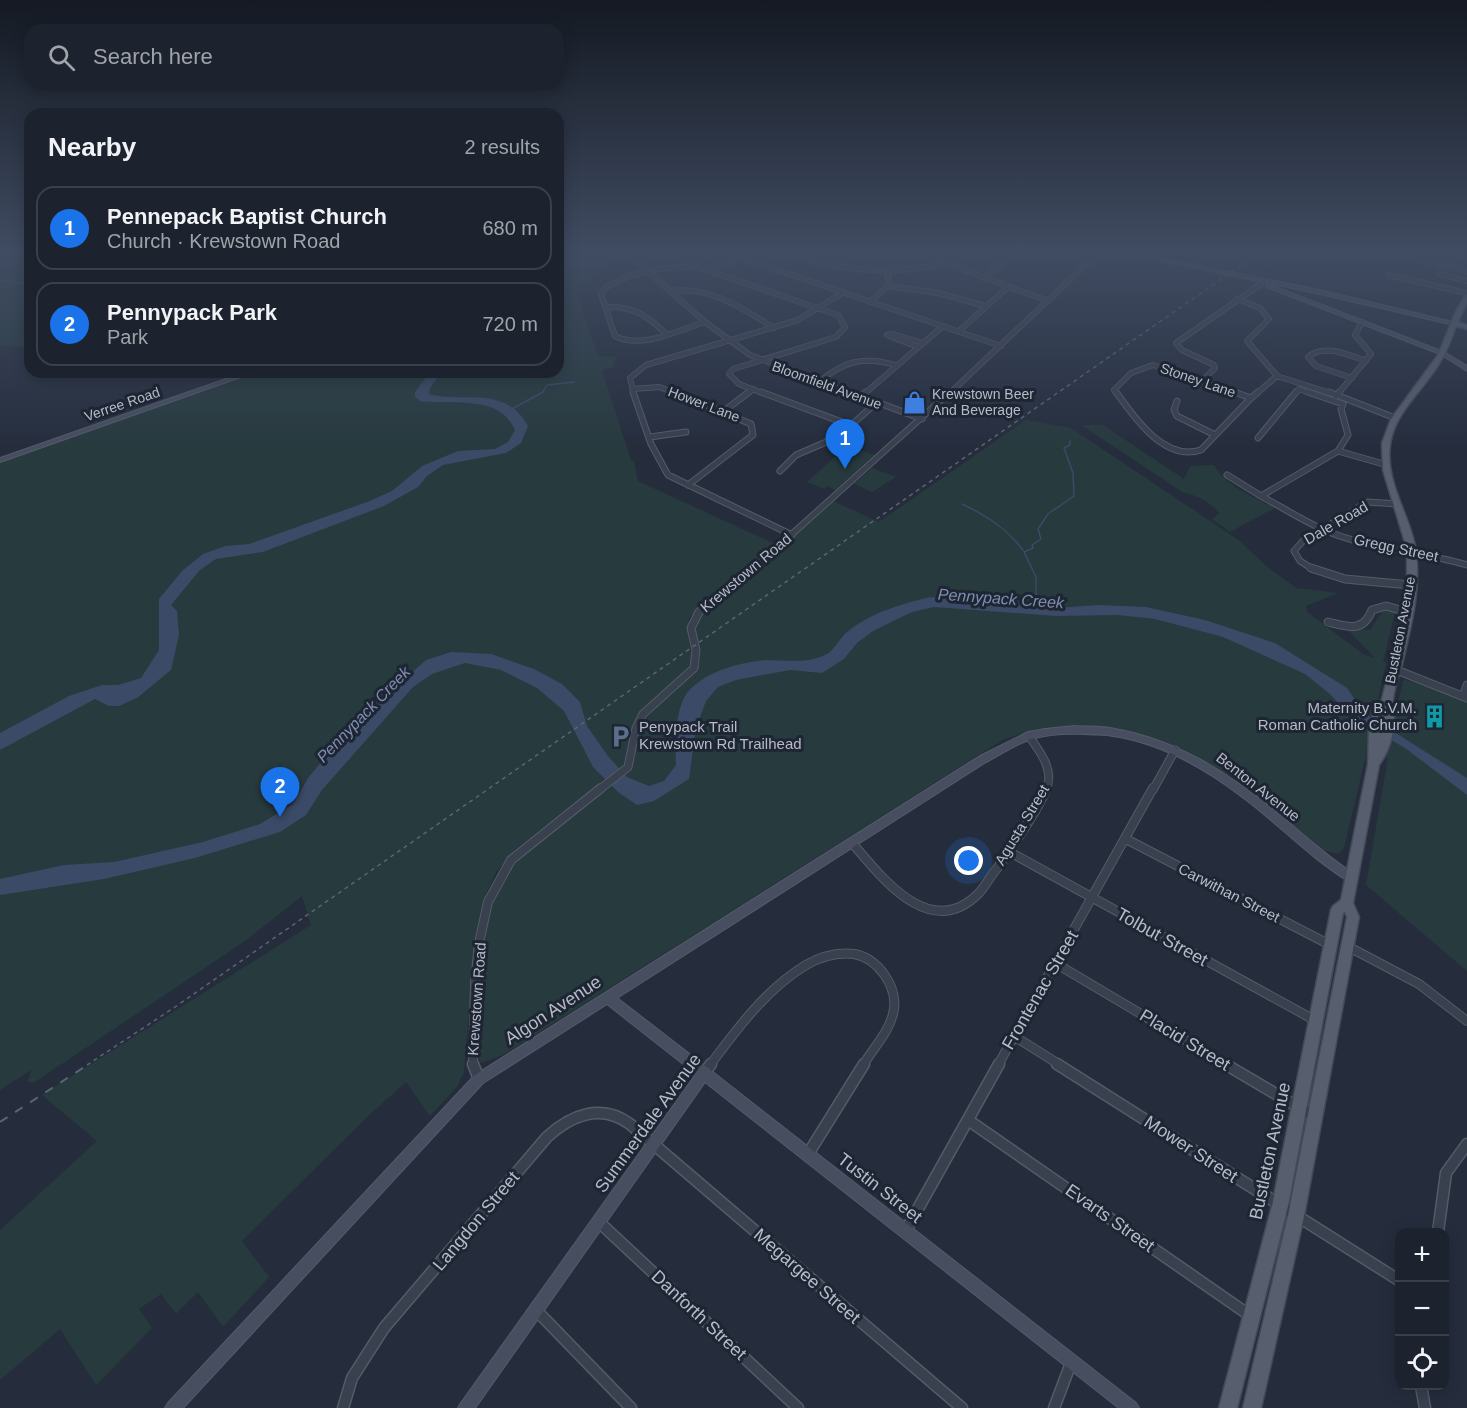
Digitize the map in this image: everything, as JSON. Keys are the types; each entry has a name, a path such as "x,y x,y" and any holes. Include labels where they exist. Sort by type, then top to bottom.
{"main road":[{"name":"Bustleton Avenue","path":"1252,1408 1296,1216 1315,1117 1340,946 1337,910 1347,903 1375,757 1407,612 1412,550 1387,465 1386,443 1395,418 1436,365 1456,318"},
{"path":"1454,323 1467,327"},
{"name":"Bustleton Avenue","path":"1228,1408 1280,1206 1316,1021 1340,946"}],"street":[{"path":"608,318 615,336 620,340 643,341 705,322"},
{"path":"649,318 665,333"},
{"name":"Bloomfield Avenue","path":"700,318 729,341 761,360 922,419"},
{"path":"759,318 774,328"},
{"path":"792,535 677,481 662,469 630,378 638,369 802,318"},
{"path":"840,318 843,319 845,327 842,333 733,369 730,376 739,384 850,425"},
{"path":"918,318 1001,345"},
{"path":"959,331 973,318"},
{"name":"Krewstown Road","path":"479,1079 473,1066 475,983 479,943 488,902 511,860 625,769 631,758 635,730 643,714 694,668 696,662 691,628 693,620 922,419 1031,318"},
{"path":"1202,381 1215,368 1214,364 1182,350 1176,343 1211,318"},
{"path":"1268,318 1247,341 1253,351 1272,366 1277,376 1336,396 1364,410 1395,418"},
{"path":"1351,318 1442,353 1466,368"},
{"path":"1429,318 1454,323"},
{"path":"1336,396 1371,354 1355,335 1362,322"},
{"path":"860,397 943,326"},
{"path":"892,334 920,345 887,335 892,334"},
{"path":"1352,378 1316,366 1308,357 1310,353 1323,350 1366,361"},
{"path":"819,382 836,367 858,358 876,359 895,365"},
{"path":"1436,365 1450,364 1466,368"},
{"name":"Stoney Lane","path":"1215,435 1201,450 1191,453 1172,448 1142,428 1114,390 1120,382 1144,366 1160,366 1251,398"},
{"path":"1177,401 1174,410 1176,416 1215,435 1251,398 1277,376"},
{"name":"Verree Road","path":"0,460 235,378"},
{"name":"Hower Lane","path":"633,389 659,387 724,411 751,424 753,435 688,485"},
{"path":"724,411 753,389"},
{"path":"1258,438 1299,389 1343,404 1341,409 1348,435 1338,451 1261,496"},
{"path":"780,471 782,465 794,456 833,440 876,403"},
{"path":"650,437 686,432"},
{"path":"1338,451 1387,465"},
{"name":"Gregg Street","path":"1227,474 1261,496 1322,529 1353,540 1412,550 1467,566"},
{"name":"Dale Road","path":"1398,504 1367,502 1303,540 1294,551 1303,565 1324,575 1410,585"},
{"path":"1328,622 1360,627 1367,624 1372,610 1376,607 1389,606 1407,612"},
{"path":"1394,669 1465,696 1467,685"},
{"name":"Benton Avenue","path":"1029,736 1067,731 1106,731 1175,750 1216,770 1331,865 1352,878"},
{"name":"Algon Avenue","path":"177,1406 479,1079 853,844 983,759 1029,736"},
{"name":"Agusta Street","path":"853,844 897,894 926,909 954,910 966,904 978,894 1008,851 1049,784 1050,776 1044,758 1029,736"},
{"name":"Frontenac Street","path":"906,1230 1175,750"},
{"name":"Carwithan Street","path":"1126,840 1340,946"},
{"name":"Tolbut Street","path":"1008,851 1316,1021"},
{"path":"1340,946 1419,984 1467,1021"},
{"name":"Summerdale Avenue","path":"466,1408 599,1222 652,1143 753,1009 775,988 824,956 840,954 865,957 884,974 893,990 892,1019 808,1154"},
{"name":"Placid Street","path":"1055,963 1315,1117"},
{"name":"Tustin Street","path":"607,997 1131,1408"},
{"name":"Mower Street","path":"1014,1036 1395,1278"},
{"name":"Langdon Street","path":"343,1408 352,1378 384,1328 559,1125 575,1117 606,1113 616,1116 652,1143"},
{"name":"Evarts Street","path":"968,1120 1252,1317"},
{"name":"Megargee Street","path":"652,1143 962,1408"},
{"path":"1439,1228 1446,1173 1467,1144"},
{"name":"Danforth Street","path":"599,1222 798,1408"},
{"path":"536,1310 631,1408"},
{"path":"1054,1408 1071,1363"},
{"path":"1422,1390 1425,1408"}],"green space":[{"path":"0,318 24,318 24,347 0,345"},
{"path":"564,318 585,318 598,356 616,357 613,367 602,370 631,460 634,461 638,481 777,545 690,617 687,629 692,652 691,664 638,715 632,726 629,750 636,751 642,728 651,712 697,669 700,654 696,624 699,616 769,559 833,501 879,522 1026,420 1071,428 1240,541 1265,565 1296,588 1338,593 1306,606 1307,612 1363,654 1375,658 1347,629 1370,630 1384,609 1395,612 1383,661 1386,663 1376,707 1395,717 1403,681 1406,680 1441,690 1467,702 1467,971 1366,885 1388,758 1368,747 1344,848 1338,854 1319,849 1230,776 1152,738 1111,728 1074,725 1036,729 1004,739 503,1055 481,1063 478,1058 478,1042 481,971 487,923 494,900 503,879 516,860 590,802 584,796 516,849 496,872 487,892 474,949 464,1072 457,1087 430,1116 406,1082 367,1117 242,1241 269,1277 223,1327 198,1292 176,1314 161,1294 139,1309 152,1328 96,1385 60,1329 0,1380 0,1230 97,1141 42,1095 311,925 302,896 245,941 35,1082 28,1082 31,1070 0,1090 0,462 242,378 564,378"},
{"path":"1081,425 1103,425 1184,479 1190,466 1214,465 1219,473 1233,485 1275,508 1230,532 1212,519 1219,513 1208,503 1199,497 1184,493"},
{"path":"848,445 874,455 835,490 827,486 824,489 807,482"},
{"path":"872,468 896,477 872,492 854,484"}],"water":[{"path":"426,378 438,378 430,388 429,394 496,400 508,405 518,413 528,426 521,443 506,453 443,465 427,476 418,487 384,506 263,552 216,559 200,570 171,605 177,611 179,635 171,670 137,698 119,706 109,706 95,699 0,750 0,733 69,696 102,685 118,685 141,678 159,650 159,599 182,571 203,554 225,546 249,544 367,502 392,491 422,466 458,451 495,449 508,442 515,430 508,419 487,406 420,401 415,397 415,392"},
{"path":"931,597 1056,608 1098,605 1146,607 1205,620 1275,643 1347,688 1364,713 1467,778 1467,795 1405,748 1350,716 1330,694 1305,674 1223,637 1155,619 1118,615 1056,616 934,607 912,612 873,631 857,643 844,659 822,673 790,670 736,680 718,687 706,701 696,728 689,779 654,801 637,805 618,792 593,767 564,711 537,688 501,670 465,663 432,674 413,687 322,790 306,815 280,832 195,858 104,879 0,895 0,879 64,865 114,862 203,842 260,824 293,804 308,778 328,754 389,693 426,660 451,652 491,654 534,669 562,684 580,702 587,726 608,756 627,777 649,786 664,781 676,765 676,738 680,708 687,693 702,679 723,669 745,663 766,660 803,661 818,658 828,653 847,632 866,619 898,606"}],"waterway":[{"path":"512,409 543,392 547,385 574,382"},
{"name":"Pennypack Creek","path":"1049,608 1036,594 1036,577 1024,552 1033,548 1032,545 1041,539 1038,529 1048,514 1074,496 1073,473 1064,448 1070,445 1070,441"},
{"path":"962,504 996,523 1023,550"}],"railway":[{"path":"87,1065 175,1007 1166,318"},
{"path":"0,1122 89,1064"}],"place":[{"name":"Krewstown Beer And Beverage","path":"914,402"},
{"name":"Pennepack Baptist Church","path":"845,469"},
{"name":"Maternity B.V.M. Roman Catholic Church","path":"1435,717"},
{"name":"Penypack Trail Krewstown Rd Trailhead","path":"621,736"},
{"name":"Pennypack Park","path":"280,817"}]}
